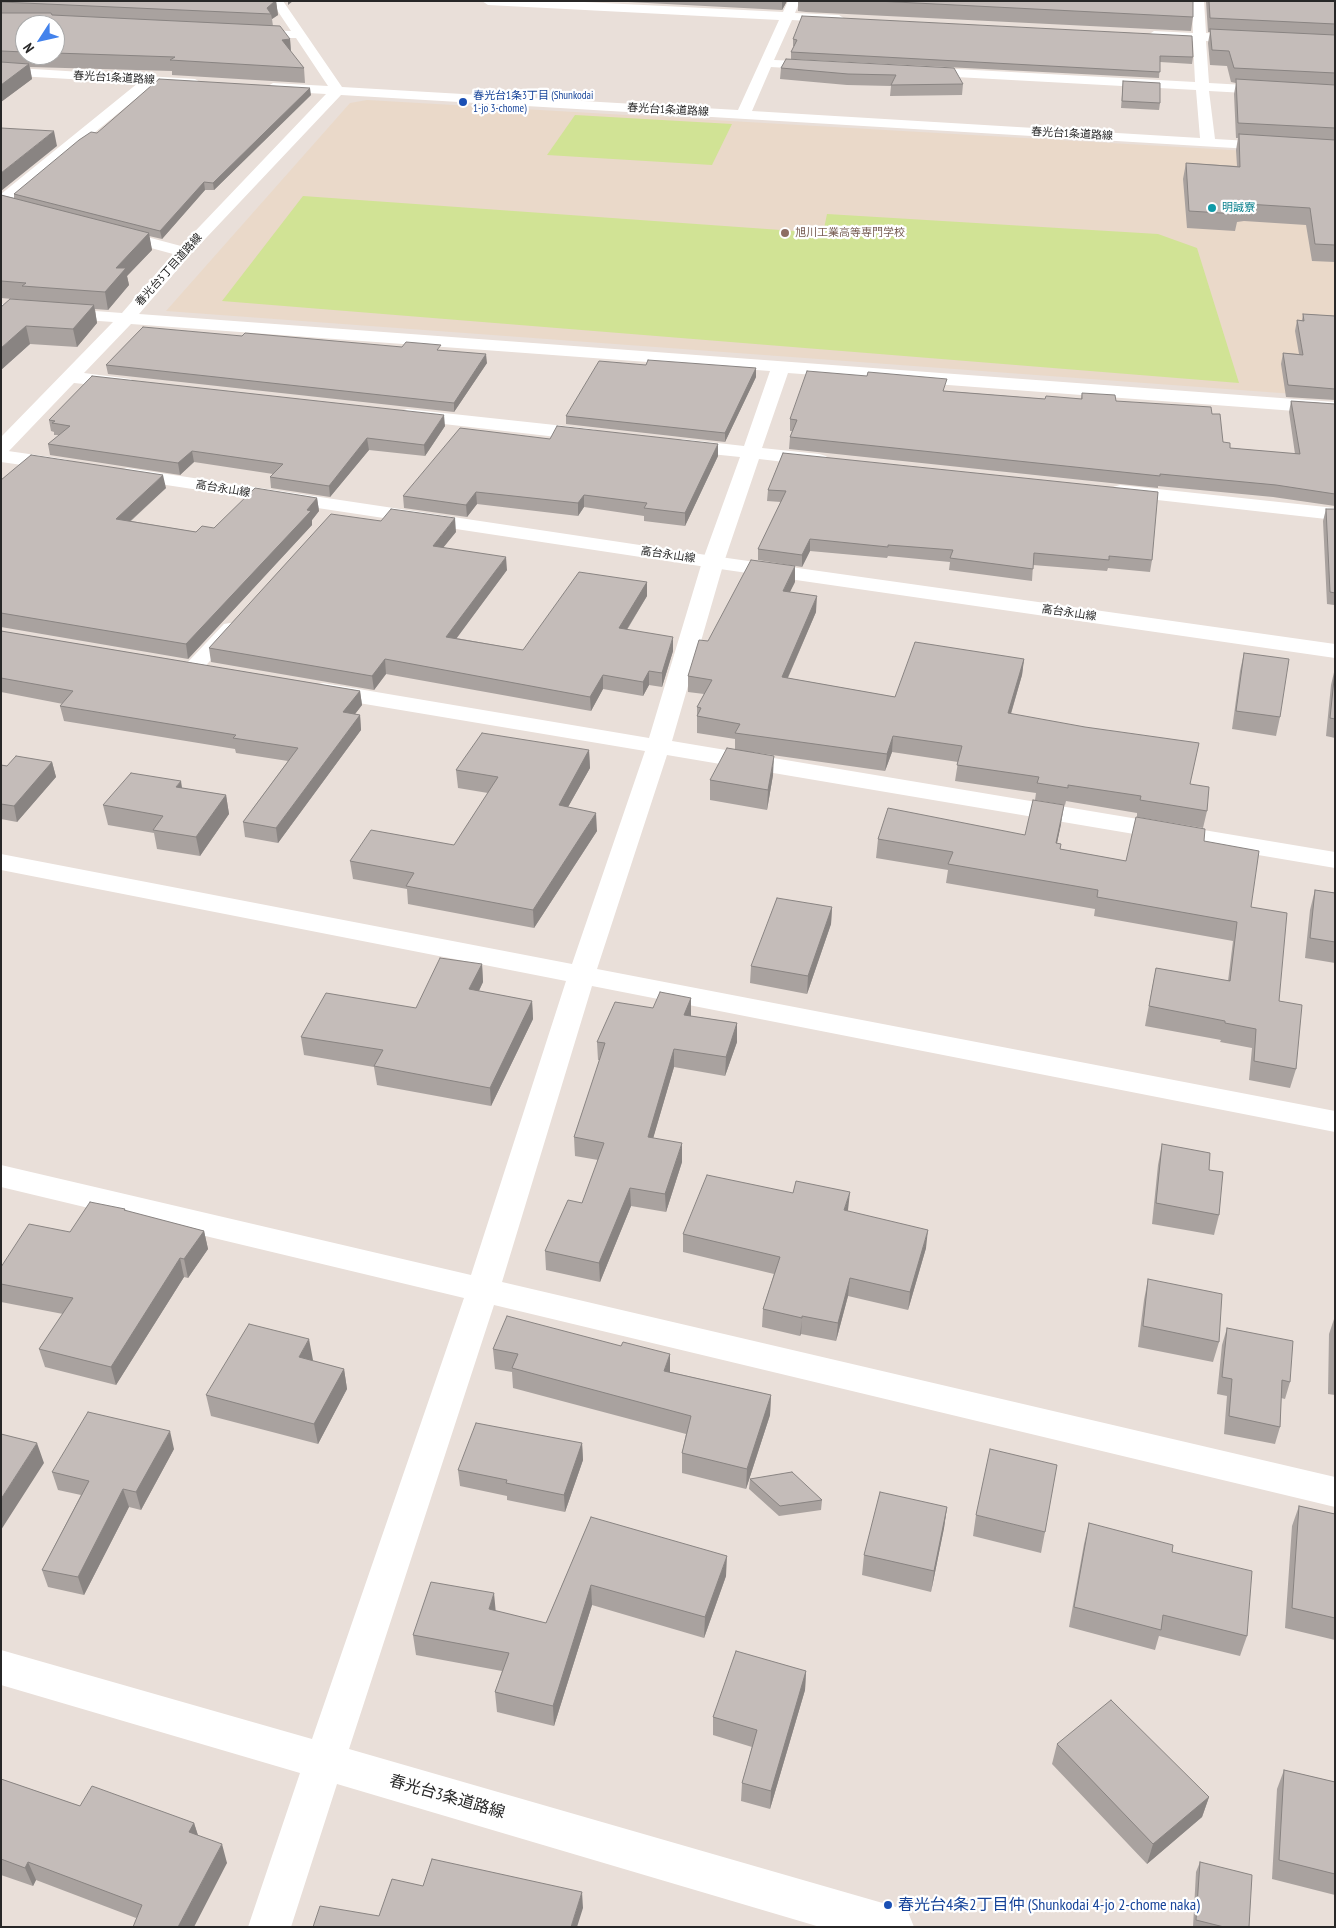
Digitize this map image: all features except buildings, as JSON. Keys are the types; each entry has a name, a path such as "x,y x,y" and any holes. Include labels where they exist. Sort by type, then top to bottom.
{"street":[{"path":"277,1 332,80 337,91"},
{"path":"488,1 856,20"},
{"path":"743,115 794,1"},
{"path":"1198,1 1202,86 1208,142"},
{"path":"235,33 274,36 300,34"},
{"path":"1140,34 1257,40"},
{"path":"765,63 835,67"},
{"path":"904,70 1335,94"},
{"name":"春光台1条道路線","path":"1,72 208,83"},
{"path":"1,203 151,80"},
{"name":"春光台1条道路線","path":"255,86 1335,150"},
{"name":"春光台3丁目道路線","path":"1,448 127,318 184,252 337,91"},
{"path":"1,203 20,209"},
{"path":"98,229 184,252"},
{"path":"1,309 1335,408"},
{"path":"270,1927 483,1290 582,974 658,747 713,562 753,453 781,367"},
{"path":"70,377 139,385"},
{"path":"386,412 614,438"},
{"path":"664,443 841,462"},
{"path":"1,456 80,467"},
{"name":"高台永山線","path":"109,472 334,514 713,562 1335,651"},
{"path":"1098,489 1335,514"},
{"path":"184,666 222,673"},
{"path":"300,686 1335,860"},
{"path":"1,862 1335,1122"},
{"path":"1,1176 1335,1492"},
{"name":"春光台3条道路線","path":"1,1667 893,1927"}],"lane":[{"path":"184,666 240,617"}],"shaded area":[{"name":"旭川工業高等専門学校","path":"367,100 1335,156 1335,397 166,311 350,103"}],"green space":[{"path":"575,115 732,124 712,165 547,155"},
{"path":"303,196 823,233 827,214 1158,234 1197,248 1239,383 222,301"}],"place":[{"name":"春光台1条3丁目 (Shunkodai 1-jo 3-chome)","path":"463,102"},
{"name":"明誠寮","path":"1212,208"},
{"name":"旭川工業高等専門学校","path":"785,233"},
{"name":"春光台4条2丁目仲 (Shunkodai 4-jo 2-chome naka)","path":"888,1905"}]}
